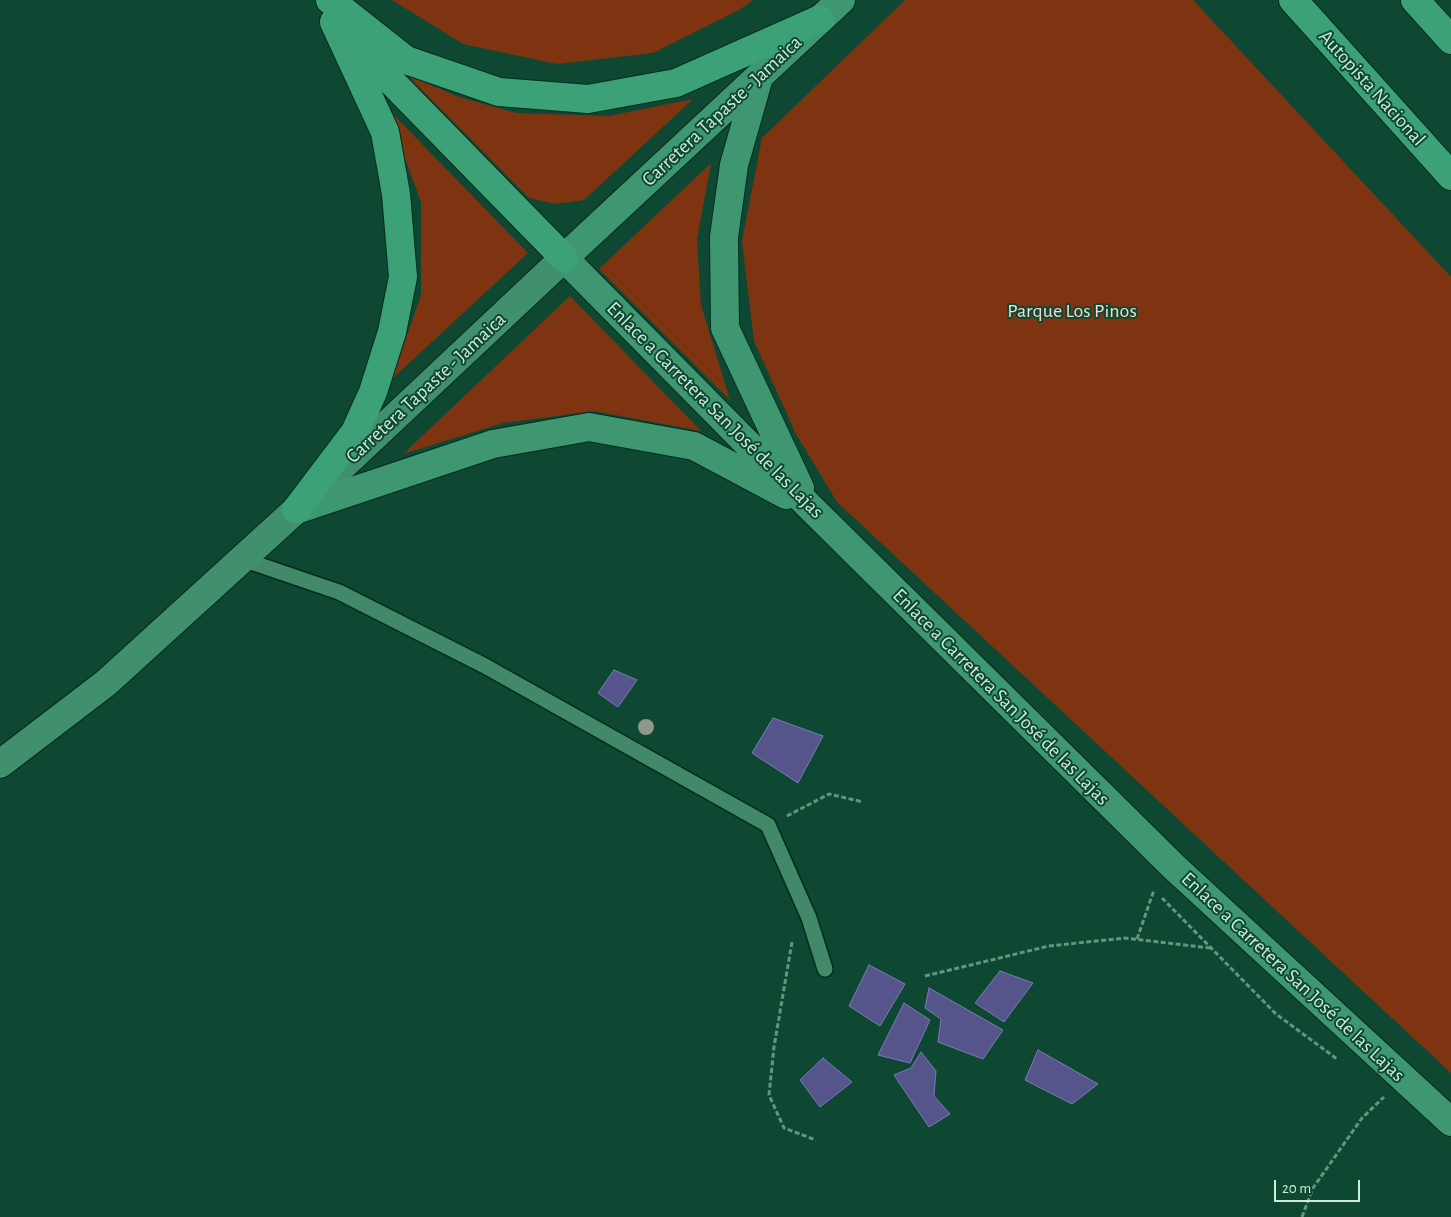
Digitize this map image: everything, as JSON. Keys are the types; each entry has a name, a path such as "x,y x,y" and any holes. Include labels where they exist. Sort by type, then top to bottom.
{"highway":[{"path":"313,0 406,60 499,92 588,99 676,83 820,19"},
{"name":"Autopista Nacional","path":"1293,0 1451,176"},
{"path":"1416,0 1451,40"},
{"path":"332,11 564,258"},
{"path":"296,510 355,432 373,392 392,332 403,277 396,194 384,132 332,11"}],"main road":[{"name":"Carretera Tapaste - Jamaica","path":"0,764 106,682 296,510 841,0"},
{"path":"760,76 734,165 724,236 725,328 810,507"},
{"name":"Enlace a Carretera San José de las Lajas","path":"564,258 810,507 1174,867 1451,1122"},
{"path":"296,510 493,444 588,427 694,446 810,507"}],"lane":[{"path":"242,559 339,592 468,657 768,825 809,918 825,969"}],"path":[{"path":"768,825 829,794 863,802"},
{"path":"1137,940 1154,890"},
{"path":"800,897 774,1047 769,1095 784,1128 816,1140"},
{"path":"925,976 1049,946 1125,938 1211,948"},
{"path":"1302,1217 1313,1188 1324,1172 1362,1118 1386,1095"}],"green space":[{"path":"392,0 753,0 739,10 653,53 557,64 463,44"},
{"name":"Parque Los Pinos","path":"905,0 1193,0 1451,277 1451,1073 837,502 796,434 754,341 742,241 762,138"},
{"path":"407,75 459,97 516,113 609,116 693,99 584,200 556,204 529,198"},
{"path":"386,107 528,253 392,379 421,295 421,202"},
{"path":"711,163 697,239 701,305 730,400 599,269"},
{"path":"570,296 701,431 594,411 503,423 403,454"}],"building":[{"path":"614,670 637,680 618,707 598,693"},
{"path":"773,718 823,736 798,783 752,753"},
{"path":"869,965 905,984 880,1026 849,1006"},
{"path":"1000,971 1033,983 1004,1022 975,1003"},
{"path":"929,988 1003,1030 983,1059 938,1042 941,1019 925,1008"},
{"path":"904,1003 930,1020 910,1063 878,1055"},
{"path":"1038,1050 1098,1084 1072,1104 1025,1080"},
{"path":"921,1052 936,1071 934,1096 950,1114 929,1127 894,1075 911,1068"},
{"path":"823,1058 852,1082 820,1107 800,1080"}]}
